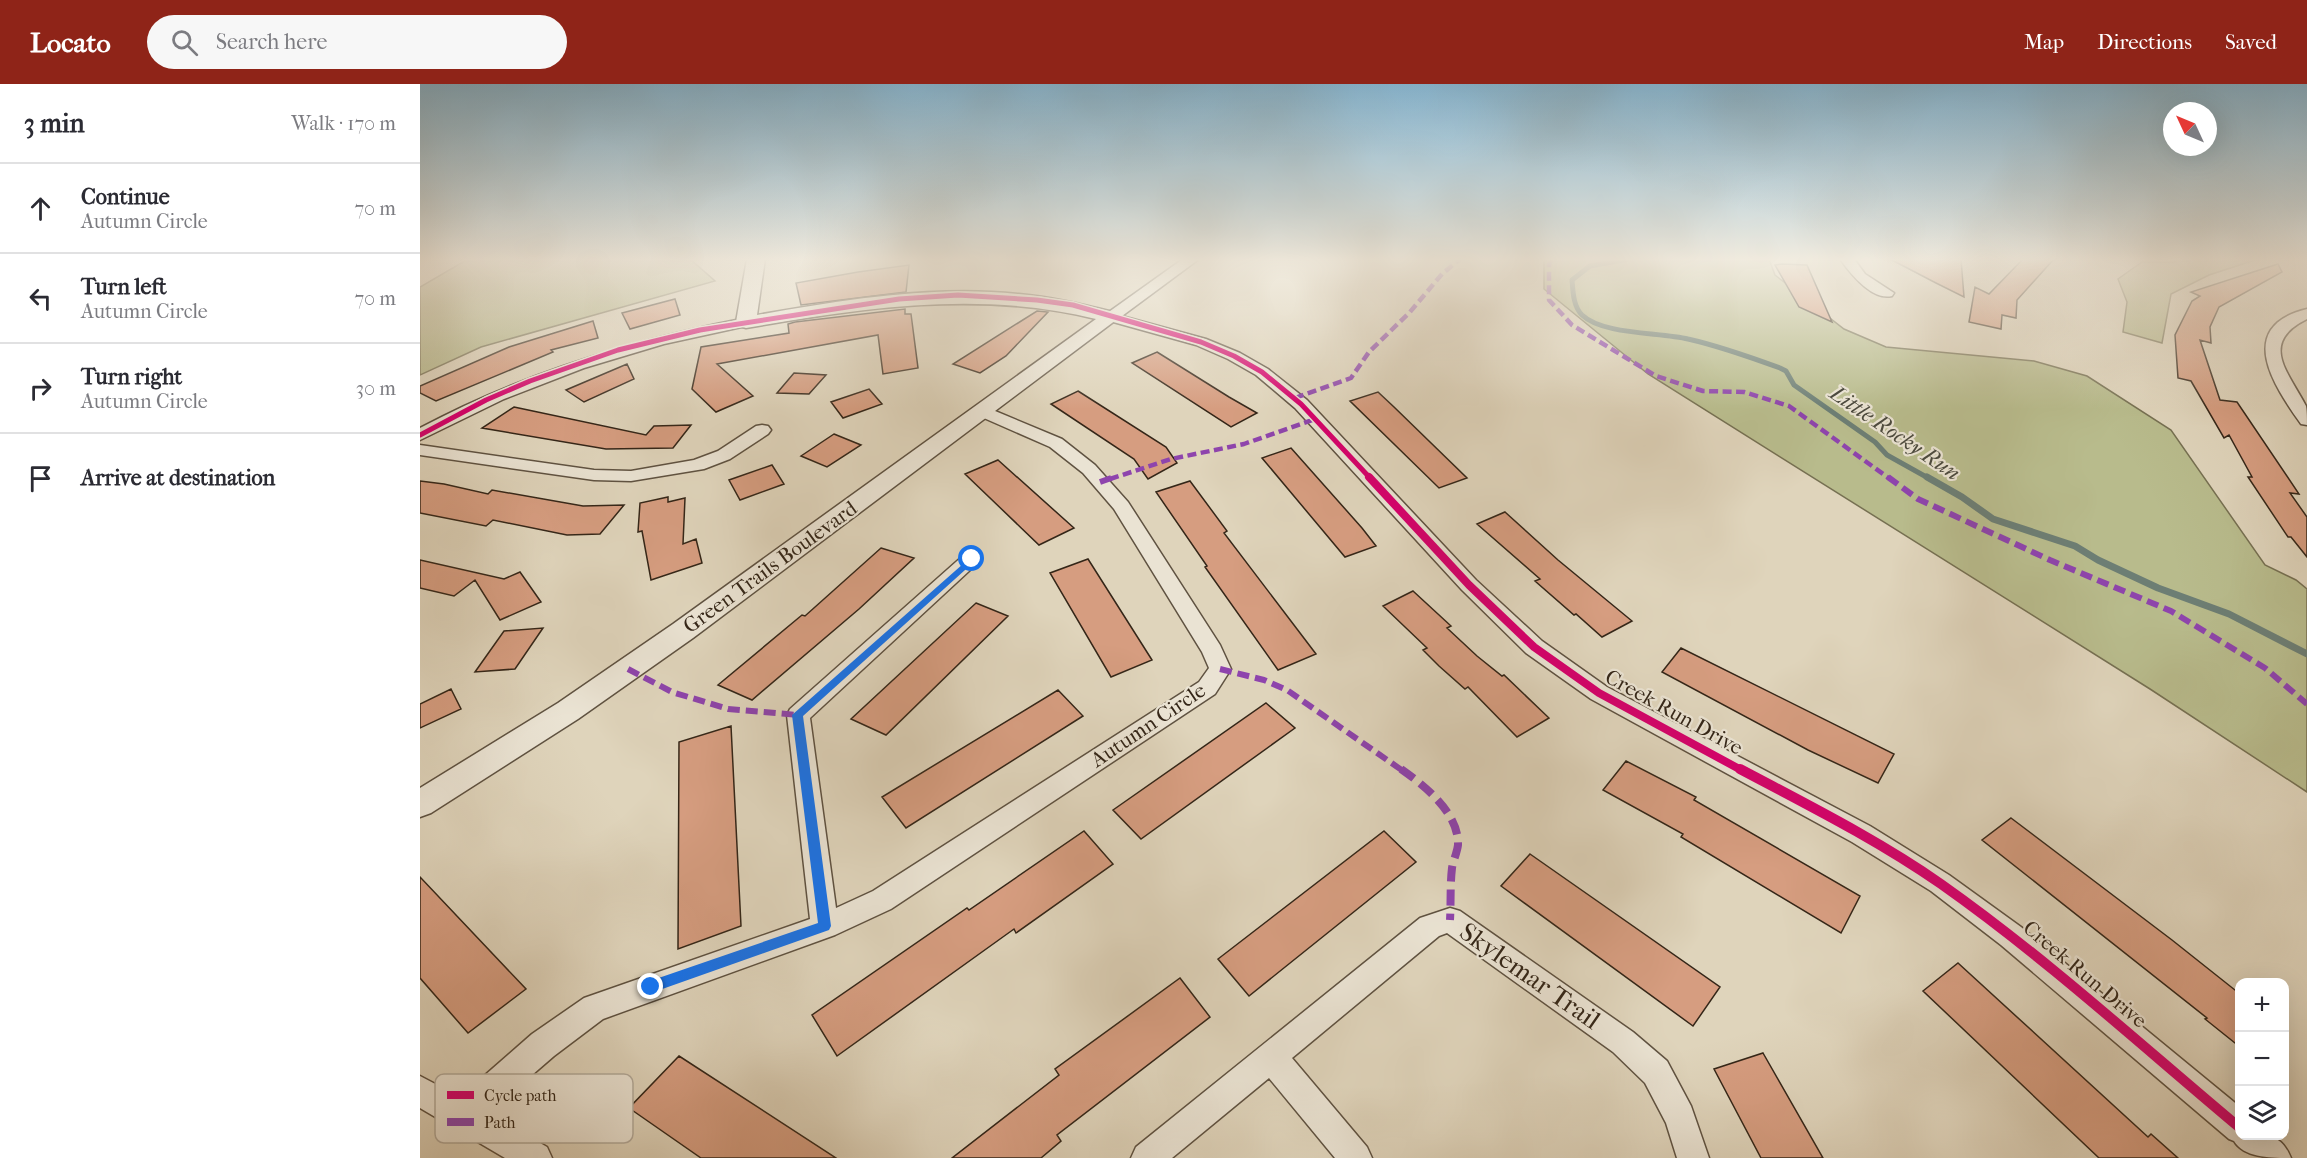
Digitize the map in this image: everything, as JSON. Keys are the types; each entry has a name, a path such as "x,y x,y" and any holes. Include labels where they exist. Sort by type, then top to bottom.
{"street":[{"path":"746,322 748,309"},
{"path":"420,435 486,400 574,364 661,339 828,309"},
{"path":"1086,309 1111,317 1122,309"},
{"path":"2307,313 2288,323 2277,335 2272,356 2279,380 2307,420"},
{"name":"Green Trails Boulevard","path":"420,804 568,711 1111,317"},
{"name":"Creek Run Drive","path":"1111,317 1201,342 1234,356 1262,372 1301,404 1469,585 1534,647 1599,693 1861,834 1940,883 2011,936 2235,1124"},
{"name":"Autumn Circle","path":"509,1074 543,1045 594,1008 825,926 882,900 1207,688 1220,669 1212,651 1121,506 1089,469 1056,443 982,411"},
{"path":"420,450 594,475 631,476 699,465 724,455 762,430"},
{"path":"825,926 798,715 972,559"},
{"name":"Skylemar Trail","path":"1147,1158 1430,927 1450,920 1623,1042 1656,1072 1680,1117 1693,1158"},
{"path":"1271,1057 1356,1158"},
{"path":"420,1091 435,1099"},
{"path":"2253,1140 2275,1158"},
{"path":"511,1143 536,1158"}],"green space":[{"path":"420,309 615,309 481,347 420,375"},
{"path":"1569,309 1819,309 1844,329 1886,347 2034,361 2087,376 2171,430 2265,565 2296,580 2307,589 2307,792 2150,689 1648,374"},
{"path":"2126,309 2168,309 2162,343 2123,332"}],"building":[{"path":"637,309 678,309 680,315 630,329 622,313"},
{"path":"905,309 905,314 911,314 918,368 883,374 878,335 717,364 753,396 716,412 692,389 701,347 789,333 788,324"},
{"path":"1804,309 1826,309 1832,322"},
{"path":"1971,309 2016,309 2016,318 2002,315 2001,329 1969,322"},
{"path":"2188,309 2218,309 2210,327 2211,343 2200,340 2220,400 2237,402 2299,494 2290,493 2307,517 2307,557 2291,537 2288,537 2248,477 2252,477 2229,435 2224,438 2191,381 2178,378 2175,335"},
{"path":"1037,311 1048,312 1006,356 980,373 953,364"},
{"path":"593,321 598,338 551,350 553,352 436,401 420,393 420,386 509,347"},
{"path":"1157,352 1257,413 1231,427 1132,363"},
{"path":"627,364 634,379 584,402 566,390"},
{"path":"794,373 826,375 809,394 777,393"},
{"path":"869,389 882,404 843,418 831,402"},
{"path":"1078,391 1166,447 1177,463 1148,479 1134,459 1051,404"},
{"path":"1378,392 1467,478 1439,488 1350,401"},
{"path":"514,407 646,435 654,426 691,425 673,448 606,449 482,428"},
{"path":"834,434 861,445 827,467 801,456"},
{"path":"1291,448 1376,546 1345,557 1262,458"},
{"path":"998,460 1074,528 1039,545 965,474"},
{"path":"772,465 784,484 740,500 729,480"},
{"path":"420,481 488,494 492,490 583,506 624,505 600,534 567,535 493,520 486,526 420,513"},
{"path":"1190,481 1227,531 1224,533 1316,654 1278,670 1205,567 1207,566 1156,492"},
{"path":"668,497 668,502 685,498 683,544 696,539 702,563 651,580 642,531 638,532 640,503"},
{"path":"1505,512 1558,560 1632,621 1602,637 1576,614 1574,615 1535,581 1540,579 1477,524"},
{"path":"881,548 914,558 859,609 752,700 718,685 802,615 805,616"},
{"path":"1088,559 1152,660 1111,677 1050,573"},
{"path":"420,560 504,579 520,572 541,602 500,620 475,580 454,596 420,588"},
{"path":"1413,591 1451,626 1447,628 1477,656 1502,676 1504,675 1549,718 1517,737 1468,687 1465,689 1439,666 1423,650 1427,648 1383,606"},
{"path":"976,603 1008,616 886,735 851,719"},
{"path":"543,628 515,669 475,672 504,631"},
{"path":"1681,648 1894,754 1878,783 1808,750 1662,672"},
{"path":"451,689 461,709 420,728 420,704"},
{"path":"1058,690 1083,716 906,828 882,797"},
{"path":"1266,703 1295,728 1141,839 1113,810"},
{"path":"731,726 741,926 678,949 679,742"},
{"path":"1626,761 1696,797 1694,800 1860,896 1841,933 1681,837 1683,834 1603,790"},
{"path":"2011,818 2235,990 2235,1043 2205,1019 2207,1018 1982,840"},
{"path":"1084,831 1113,864 1016,933 1014,929 837,1056 812,1015"},
{"path":"1384,831 1416,862 1249,996 1218,959"},
{"path":"1530,854 1720,987 1693,1026 1501,886"},
{"path":"420,877 526,989 468,1033 420,978"},
{"path":"1958,963 2148,1137 2151,1134 2178,1158 2099,1158 1923,991"},
{"path":"1180,978 1210,1017 1057,1135 1061,1141 1041,1158 952,1158 1059,1075 1055,1069"},
{"path":"1763,1053 1823,1158 1761,1158 1714,1069"},
{"path":"679,1056 836,1158 701,1158 633,1111 633,1104"}],"waterway":[{"name":"Little Rocky Run","path":"1578,309 1582,315 1603,326 1617,330 1688,339 1723,348 1780,368 1786,371 1794,385 1875,442 1887,455 1930,479"},
{"name":"Little Rocky Run","path":"1927,477 1962,497 1993,519 2075,546 2098,560 2158,588 2229,614 2307,654"}],"marked path":[{"path":"1295,398 1351,378 1369,352 1412,309"},
{"path":"1557,309 1572,325 1656,376 1703,391 1744,392 1789,406 1918,499 2050,560 2171,611 2265,668 2307,704"},
{"path":"1100,482 1171,459 1244,444 1315,419"},
{"path":"628,669 672,692 728,709 798,715"},
{"path":"1220,669 1264,680 1297,696 1408,774 1443,807 1454,825 1458,846 1452,867 1450,920"}],"cycle path":[{"path":"420,435 486,400 530,381 618,350 700,330 834,309"},
{"path":"1087,309 1201,342 1234,356 1262,372 1301,404 1469,585 1534,647 1599,693 1861,834 1940,883 2011,936 2235,1124"}],"route":[{"path":"651,987 825,926 798,715 972,559"}]}
